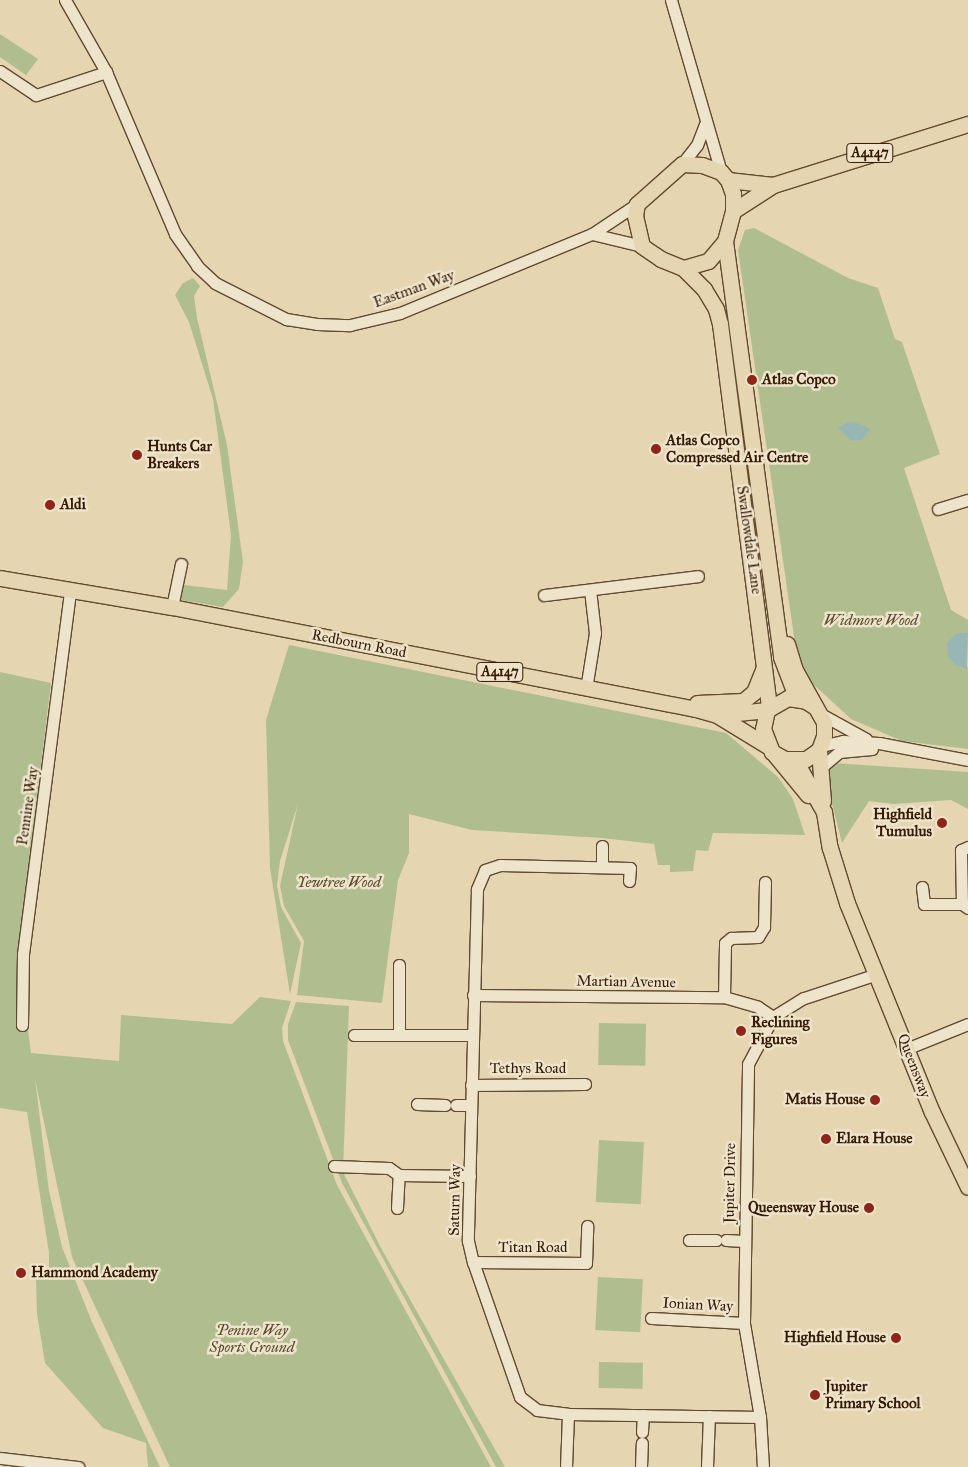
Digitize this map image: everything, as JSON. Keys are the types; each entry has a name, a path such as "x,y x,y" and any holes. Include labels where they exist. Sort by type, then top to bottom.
{"main road":[{"name":"A4147","path":"733,211 773,185 968,124"},
{"path":"682,164 702,165 724,176 733,194 733,211 725,240 708,261 683,268 661,259 642,246 637,234 637,204 682,164"},
{"name":"A4147","path":"724,176 773,185"},
{"name":"Swallowdale Lane","path":"725,240 782,664 796,699"},
{"name":"Swallowdale Lane","path":"683,268 704,289 716,309 720,324 763,645 768,709"},
{"name":"Swallowdale Lane","path":"769,564 792,660 816,709"},
{"name":"Redbourn Road","path":"0,578 172,607 696,709 717,715 771,749"},
{"name":"Swallowdale Lane","path":"643,699 732,704 743,701 754,692 764,667 763,645"},
{"path":"796,699 816,709 825,729 820,748 806,759 795,760 785,759 771,749 763,729 768,709 779,700 796,699"},
{"name":"Redbourn Road","path":"717,715 768,709"},
{"name":"Queensway","path":"820,748 819,769 824,812"},
{"name":"Queensway","path":"771,749 824,812"},
{"name":"Queensway","path":"795,760 824,812 841,851 866,943 877,974 906,1049 968,1187"}],"street":[{"name":"Eastman Way","path":"65,0 106,72 175,234 198,266 220,286 286,319 316,324 350,325 400,313 592,234 637,204"},
{"path":"671,0 706,124 724,176"},
{"path":"0,71 36,95 106,72"},
{"path":"682,164 697,144 706,124"},
{"path":"592,234 642,246"},
{"path":"938,509 968,500"},
{"path":"172,607 181,564"},
{"path":"544,595 698,576"},
{"path":"586,688 595,641 590,590"},
{"name":"Pennine Way","path":"22,1025 23,954 70,591"},
{"path":"816,709 846,731 879,743"},
{"path":"820,748 842,741 879,743 968,760"},
{"path":"819,769 839,752 849,750 914,750"},
{"path":"602,846 602,866"},
{"path":"922,887 924,904 965,906 961,850 968,847"},
{"name":"Saturn Way","path":"629,881 630,868 500,865 485,870 476,889 468,1240 473,1262 520,1397 537,1410 568,1414 760,1417"},
{"path":"724,998 725,943 731,938 758,938 764,927 765,882"},
{"path":"399,965 399,1034"},
{"path":"773,1017 804,998 877,974"},
{"name":"Martian Avenue","path":"473,995 724,998 758,1007 773,1017"},
{"name":"Jupiter Drive","path":"763,1467 760,1417 744,1323 744,1241 748,1064 773,1017"},
{"path":"906,1049 968,1024"},
{"path":"354,1035 472,1035"},
{"name":"Tethys Road","path":"471,1085 584,1084"},
{"path":"417,1104 471,1105"},
{"path":"334,1166 389,1168 399,1175 470,1176"},
{"path":"397,1208 399,1175"},
{"name":"Titan Road","path":"473,1262 586,1262 587,1226"},
{"path":"689,1240 744,1241"},
{"name":"Ionian Way","path":"651,1318 744,1323"},
{"path":"566,1467 568,1414"},
{"path":"641,1467 643,1415"},
{"path":"707,1467 709,1416"},
{"path":"0,1458 78,1467"}],"green space":[{"path":"0,34 38,59 26,75 0,57"},
{"name":"Widmore Wood","path":"754,228 848,278 878,288 895,339 902,342 940,454 904,468 951,610 968,620 968,633 957,633 968,669 968,749 902,741 851,719 799,671 738,250 745,230"},
{"path":"193,278 200,286 194,296 197,318 227,445 243,562 239,589 223,607 181,600 184,585 227,590 231,535 213,399 189,322 175,295 183,283"},
{"name":"Yewtree Wood","path":"289,645 726,733 778,777 793,799 805,835 713,833 708,851 696,850 693,871 670,872 670,865 658,865 654,844 602,838 472,830 409,814 409,853 398,880 382,1003 297,995 304,941 284,906 280,886 298,804 280,861 277,886 281,907 301,943 290,994 270,868 266,720"},
{"name":"Penine Way Sports Ground","path":"0,672 51,683 18,953 31,1053 119,1061 121,1015 232,1024 260,997 291,1001 282,1028 283,1041 337,1185 491,1467 170,1467 72,1257 35,1079 49,1191 62,1247 92,1322 160,1467 148,1467 146,1443 103,1428 45,1363 37,1314 36,1279 49,1267 49,1253 27,1112 0,1108"},
{"path":"833,763 968,772 968,809 951,800 894,804 869,801 842,843 826,780"},
{"path":"296,1002 349,1006 343,1172 382,1250 505,1467 496,1467 342,1183 288,1040 288,1024"},
{"path":"599,1023 646,1024 645,1066 598,1065"},
{"path":"599,1140 644,1142 641,1204 596,1202"},
{"path":"598,1277 643,1279 640,1332 595,1330"},
{"path":"599,1362 643,1363 643,1389 599,1388"}],"water":[{"path":"848,422 857,423 870,429 862,440 851,441 838,428"},
{"path":"957,633 968,633 967,669 956,665 948,657 947,643"}],"place":[{"name":"Atlas Copco","path":"752,380"},
{"name":"Atlas Copco Compressed Air Centre","path":"656,449"},
{"name":"Hunts Car Breakers","path":"137,455"},
{"name":"Aldi","path":"50,505"},
{"name":"Highfield Tumulus","path":"942,823"},
{"name":"Reclining Figures","path":"741,1031"},
{"name":"Matis House","path":"875,1100"},
{"name":"Elara House","path":"826,1139"},
{"name":"Queensway House","path":"869,1208"},
{"name":"Hammond Academy","path":"21,1273"},
{"name":"Highfield House","path":"896,1338"},
{"name":"Jupiter Primary School","path":"815,1395"}]}
